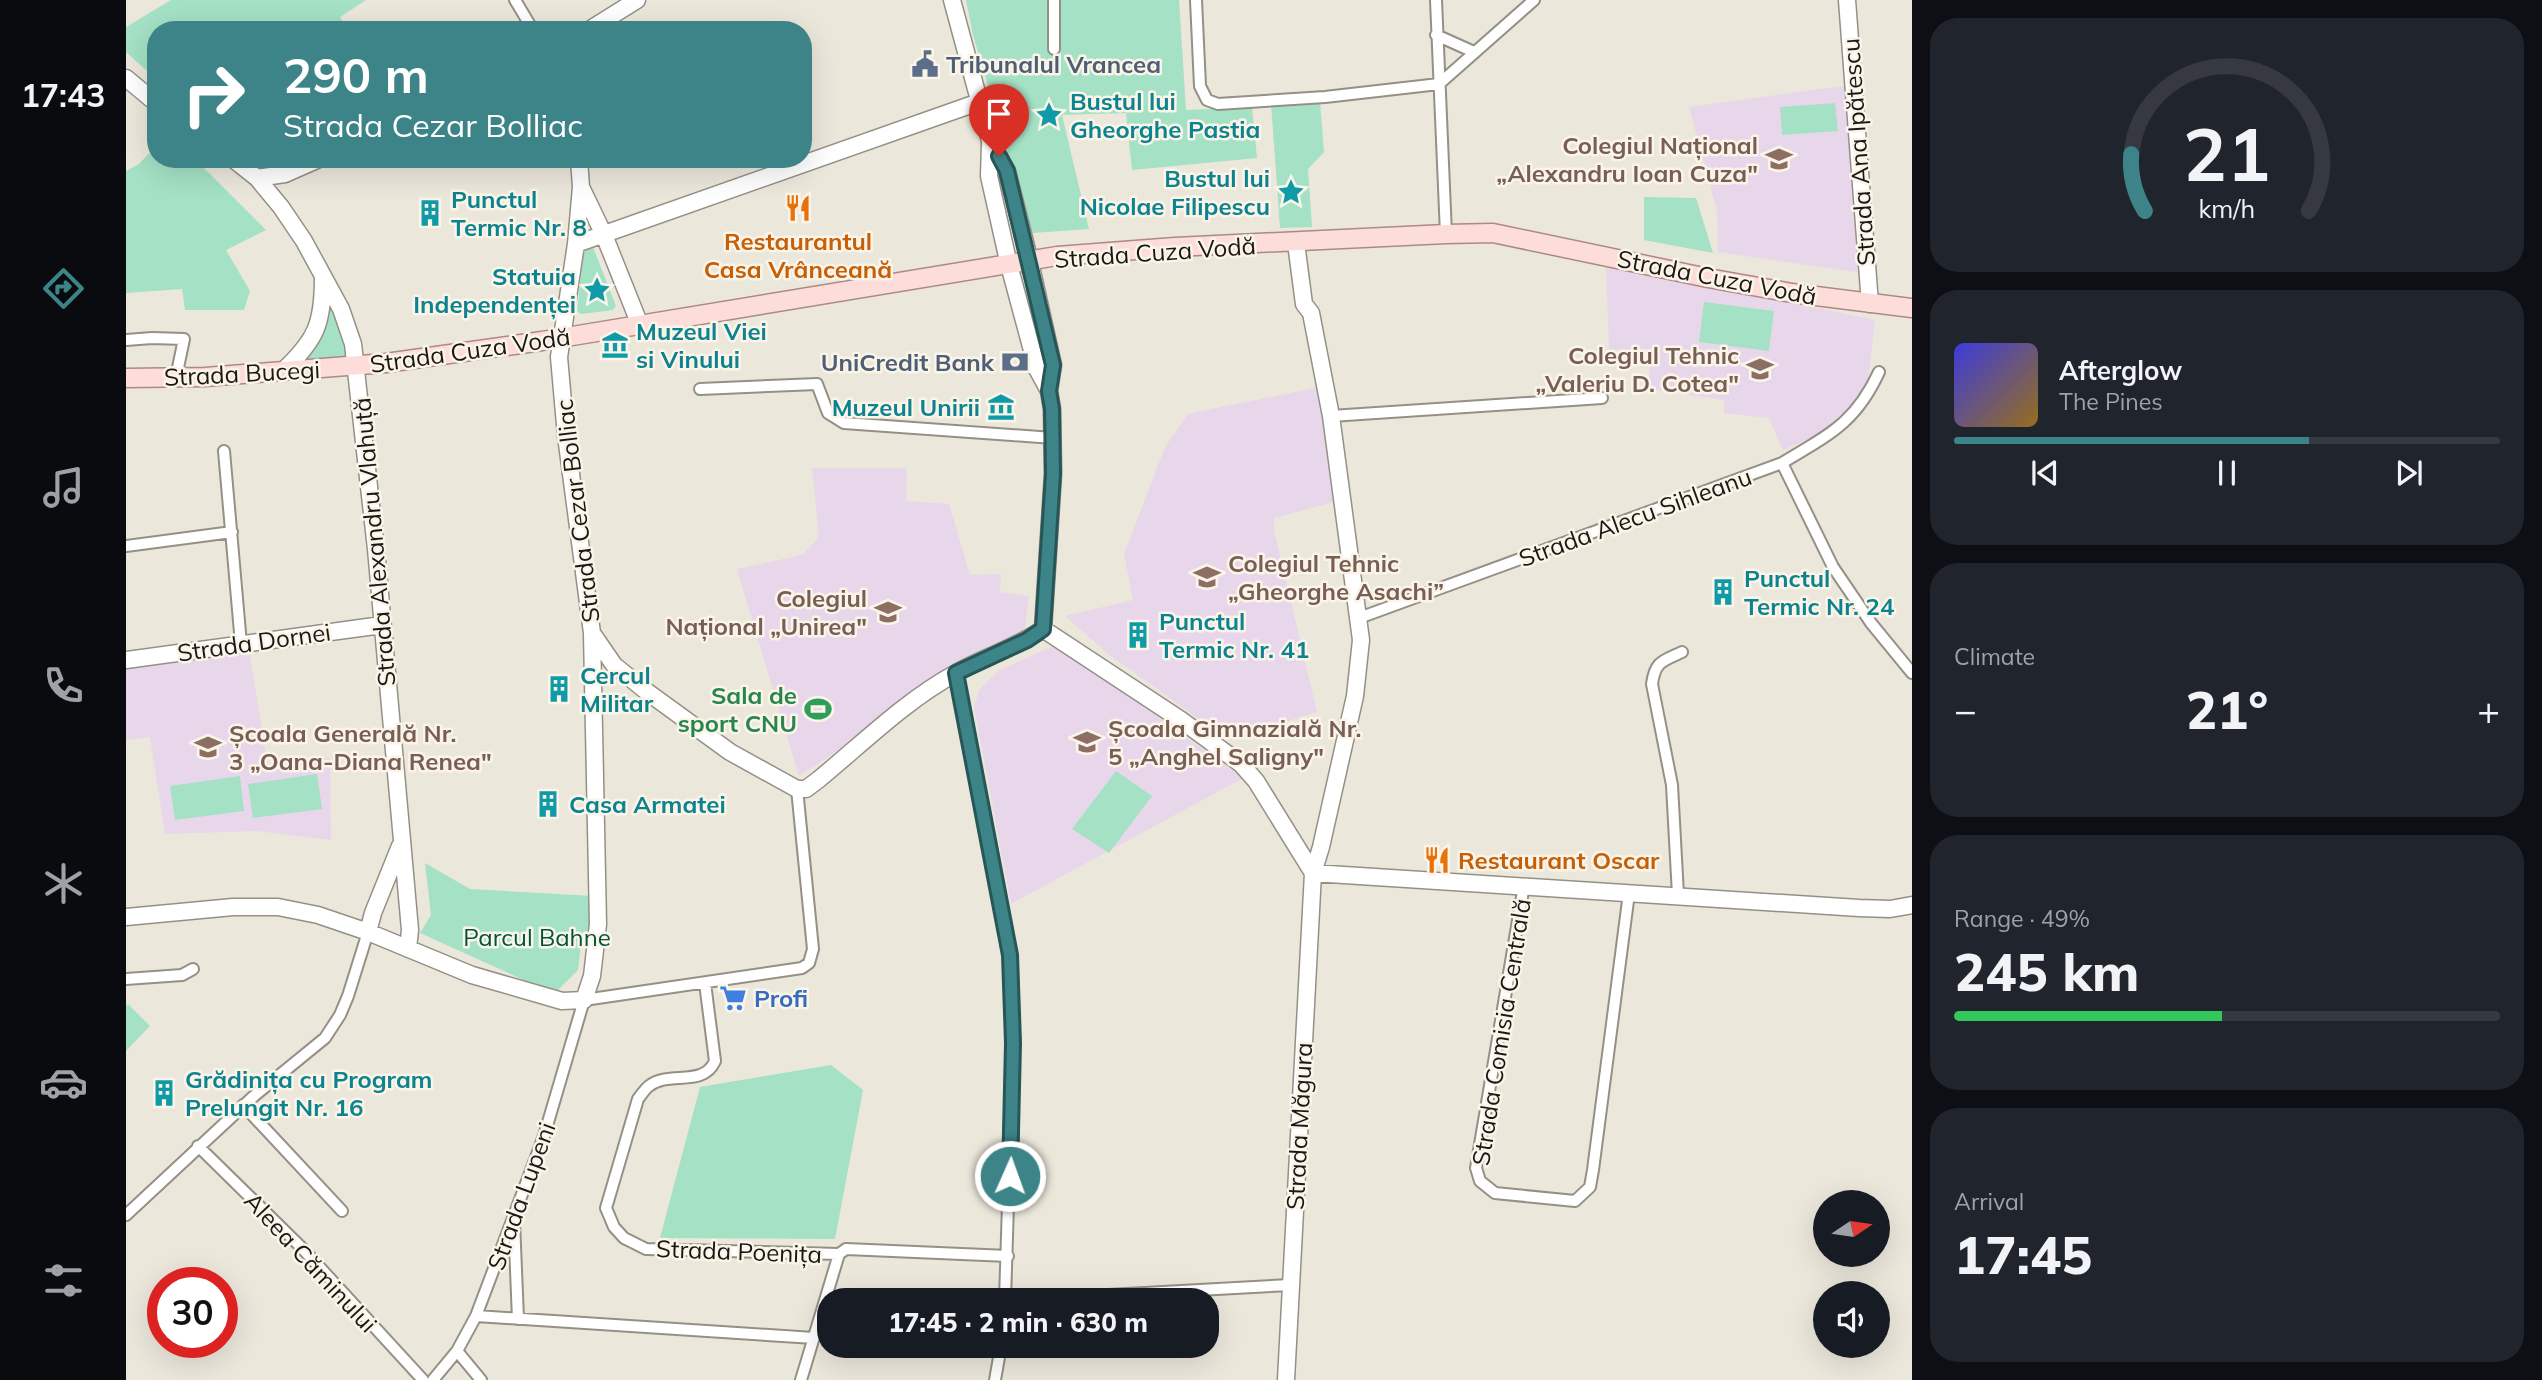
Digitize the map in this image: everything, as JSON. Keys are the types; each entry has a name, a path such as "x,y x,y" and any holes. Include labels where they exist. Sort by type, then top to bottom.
{"main road":[{"name":"Strada Cuza Vodă","path":"357,366 640,325 1058,256 1175,247 1446,234 1493,233 1708,278 1870,304 1912,308"},
{"name":"Strada Bucegi","path":"126,378 282,372 357,366"}],"street":[{"path":"515,0 528,21"},
{"path":"599,21 617,5 637,0"},
{"path":"951,0 990,141 1007,171 1053,365 1049,391 1053,474 1043,629"},
{"path":"1054,0 1054,49"},
{"path":"1196,0 1200,86 1207,100 1217,104 1438,84 1534,0"},
{"path":"1436,0 1446,234"},
{"name":"Strada Ana Ipătescu","path":"1847,0 1870,304"},
{"path":"1436,35 1474,52"},
{"path":"126,78 147,96"},
{"path":"812,161 979,102"},
{"path":"990,141 989,176 1009,265 1037,369 1049,391"},
{"name":"Strada Alexandru Vlahuță","path":"244,168 257,178 281,207 323,275 348,328 357,366 410,930 408,949"},
{"path":"257,178 285,174 299,168"},
{"path":"580,168 581,187 604,235 640,325"},
{"path":"576,244 793,168"},
{"name":"Strada Cezar Bolliac","path":"581,187 576,244 559,357 566,436 592,634 614,665 646,691 730,752 797,789"},
{"name":"Strada Măgura","path":"1286,1380 1313,873 1355,696 1361,655 1359,618 1331,416 1311,313 1304,303 1296,243"},
{"path":"282,372 301,354 318,325 323,308 323,275"},
{"path":"126,340 184,339 176,377"},
{"name":"Strada Alecu Sihleanu","path":"1359,618 1782,463 1838,428 1862,405 1879,372"},
{"path":"699,389 817,384 828,414 844,423 1053,438"},
{"path":"1331,416 1602,398"},
{"path":"224,451 241,644"},
{"path":"1782,463 1833,567 1871,623 1912,673"},
{"path":"126,546 232,532"},
{"name":"Strada Dornei","path":"126,660 382,625"},
{"path":"126,918 233,907 278,907 317,915 368,932 472,975 562,1001 802,968 809,963 813,949 797,789 806,789 818,780 913,700 956,673 1027,640 1043,629"},
{"path":"1043,629 1181,720 1241,764 1256,782 1313,873"},
{"name":"Strada Lupeni","path":"433,1380 457,1351 476,1317 544,1136 593,976 598,924 592,634"},
{"path":"1678,895 1672,785 1652,684 1659,663 1682,652"},
{"path":"956,673 1010,955 1013,1043 1006,1288"},
{"name":"Strada Alexandru Vlahuță","path":"368,932 401,844"},
{"name":"Strada Comisia Centrală","path":"1313,873 1859,908 1890,909 1912,905"},
{"name":"Strada Comisia Centrală","path":"1524,885 1476,1168 1480,1181 1495,1193 1575,1201 1590,1187 1593,1170 1629,893"},
{"path":"126,1215 243,1105 325,1038 340,1016 368,932"},
{"path":"126,979 182,975 193,969"},
{"name":"Strada Poenița","path":"705,983 715,1061 711,1070 703,1075 662,1080 649,1085 638,1099 606,1208 614,1227 624,1238 646,1249 839,1254 846,1249 1008,1256"},
{"path":"243,1105 342,1211"},
{"name":"Aleea Căminului","path":"198,1146 302,1248 423,1380"},
{"path":"514,1215 518,1319"},
{"name":"Strada Poenița","path":"802,1380 839,1254"},
{"path":"1219,1289 1290,1285"},
{"path":"476,1317 814,1338"},
{"path":"457,1351 481,1380"},
{"path":"995,1380 999,1358"}],"shaded area":[{"name":"Colegiul Național „Alexandru Ioan Cuza\"","path":"1850,85 1863,273 1718,252 1717,211 1689,107"},
{"name":"Colegiul Tehnic „Valeriu D. Cotea\"","path":"1606,264 1875,320 1866,398 1835,428 1783,450 1769,418 1724,413 1724,400 1649,389 1650,349 1609,350"},
{"name":"Colegiul Tehnic „Gheorghe Asachi”","path":"1320,387 1337,501 1274,518 1274,530 1317,712 1228,740 1107,653 1065,616 1133,600 1124,554 1165,447 1188,414"},
{"name":"Colegiul Național „Unirea\"","path":"812,468 907,468 906,501 949,504 970,575 1001,574 1000,592 1029,596 1025,628 799,776 737,569 802,555 819,537"},
{"name":"Școala Gimnazială Nr. 5 „Anghel Saligny\"","path":"1057,644 1243,778 1011,904 974,707 979,690 998,671"},
{"name":"Școala Generală Nr. 3 „Oana-Diana Renea\"","path":"249,649 268,767 330,758 331,840 256,831 165,834 150,737 126,740 126,666"}],"green space":[{"path":"171,0 366,0 340,17 342,21 147,21 147,71 126,52 126,27"},
{"path":"966,0 1047,0 1053,56 1061,55 1060,0 1179,0 1186,110 1252,107 1257,158 1132,170 1126,113 1062,115 1089,229 1032,233 973,35"},
{"path":"1320,101 1324,152 1308,169 1312,227 1280,228 1271,103"},
{"path":"1835,103 1838,131 1782,135 1780,107"},
{"path":"147,156 147,168 204,168 266,230 226,250 250,291 244,310 185,310 182,289 126,293 126,171"},
{"path":"1644,197 1696,198 1713,253 1644,240"},
{"path":"593,247 616,306 613,310 581,314 577,311 584,249"},
{"path":"323,275 357,366 282,372 301,354"},
{"path":"1704,302 1774,311 1769,351 1699,342"},
{"path":"1116,771 1152,796 1109,853 1072,829"},
{"path":"317,774 322,809 253,818 248,784"},
{"path":"240,776 244,811 175,820 170,786"},
{"name":"Parcul Bahne","path":"425,863 470,889 593,896 591,930 582,935 578,970 558,990 548,991 420,933 431,915"},
{"path":"128,1004 150,1026 126,1051 126,1006"},
{"path":"831,1065 863,1090 835,1239 660,1238 700,1087"}],"place":[{"name":"Tribunalul Vrancea","path":"925,64"},
{"name":"Bustul lui Gheorghe Pastia","path":"1049,115"},
{"name":"Colegiul Național „Alexandru Ioan Cuza\"","path":"1779,159"},
{"name":"Bustul lui Nicolae Filipescu","path":"1291,192"},
{"name":"Restaurantul Casa Vrânceană","path":"798,208"},
{"name":"Punctul Termic Nr. 8","path":"430,213"},
{"name":"Statuia Independenței","path":"597,290"},
{"name":"Muzeul Viei si Vinului","path":"615,345"},
{"name":"UniCredit Bank","path":"1015,362"},
{"name":"Colegiul Tehnic „Valeriu D. Cotea\"","path":"1760,369"},
{"name":"Muzeul Unirii","path":"1001,407"},
{"name":"Colegiul Tehnic „Gheorghe Asachi”","path":"1207,577"},
{"name":"Punctul Termic Nr. 24","path":"1723,592"},
{"name":"Colegiul Național „Unirea\"","path":"888,612"},
{"name":"Punctul Termic Nr. 41","path":"1138,635"},
{"name":"Cercul Militar","path":"559,689"},
{"name":"Sala de sport CNU","path":"818,709"},
{"name":"Școala Gimnazială Nr. 5 „Anghel Saligny\"","path":"1087,742"},
{"name":"Școala Generală Nr. 3 „Oana-Diana Renea\"","path":"208,747"},
{"name":"Casa Armatei","path":"548,804"},
{"name":"Restaurant Oscar","path":"1437,860"},
{"name":"Profi","path":"733,998"},
{"name":"Grădinița cu Program Prelungit Nr. 16","path":"164,1093"}],"route":[{"path":"999,156 1007,171 1053,365 1049,391 1052,409 1053,474 1043,629 1027,640 956,673 1010,955 1013,1043 1010,1176"}]}
